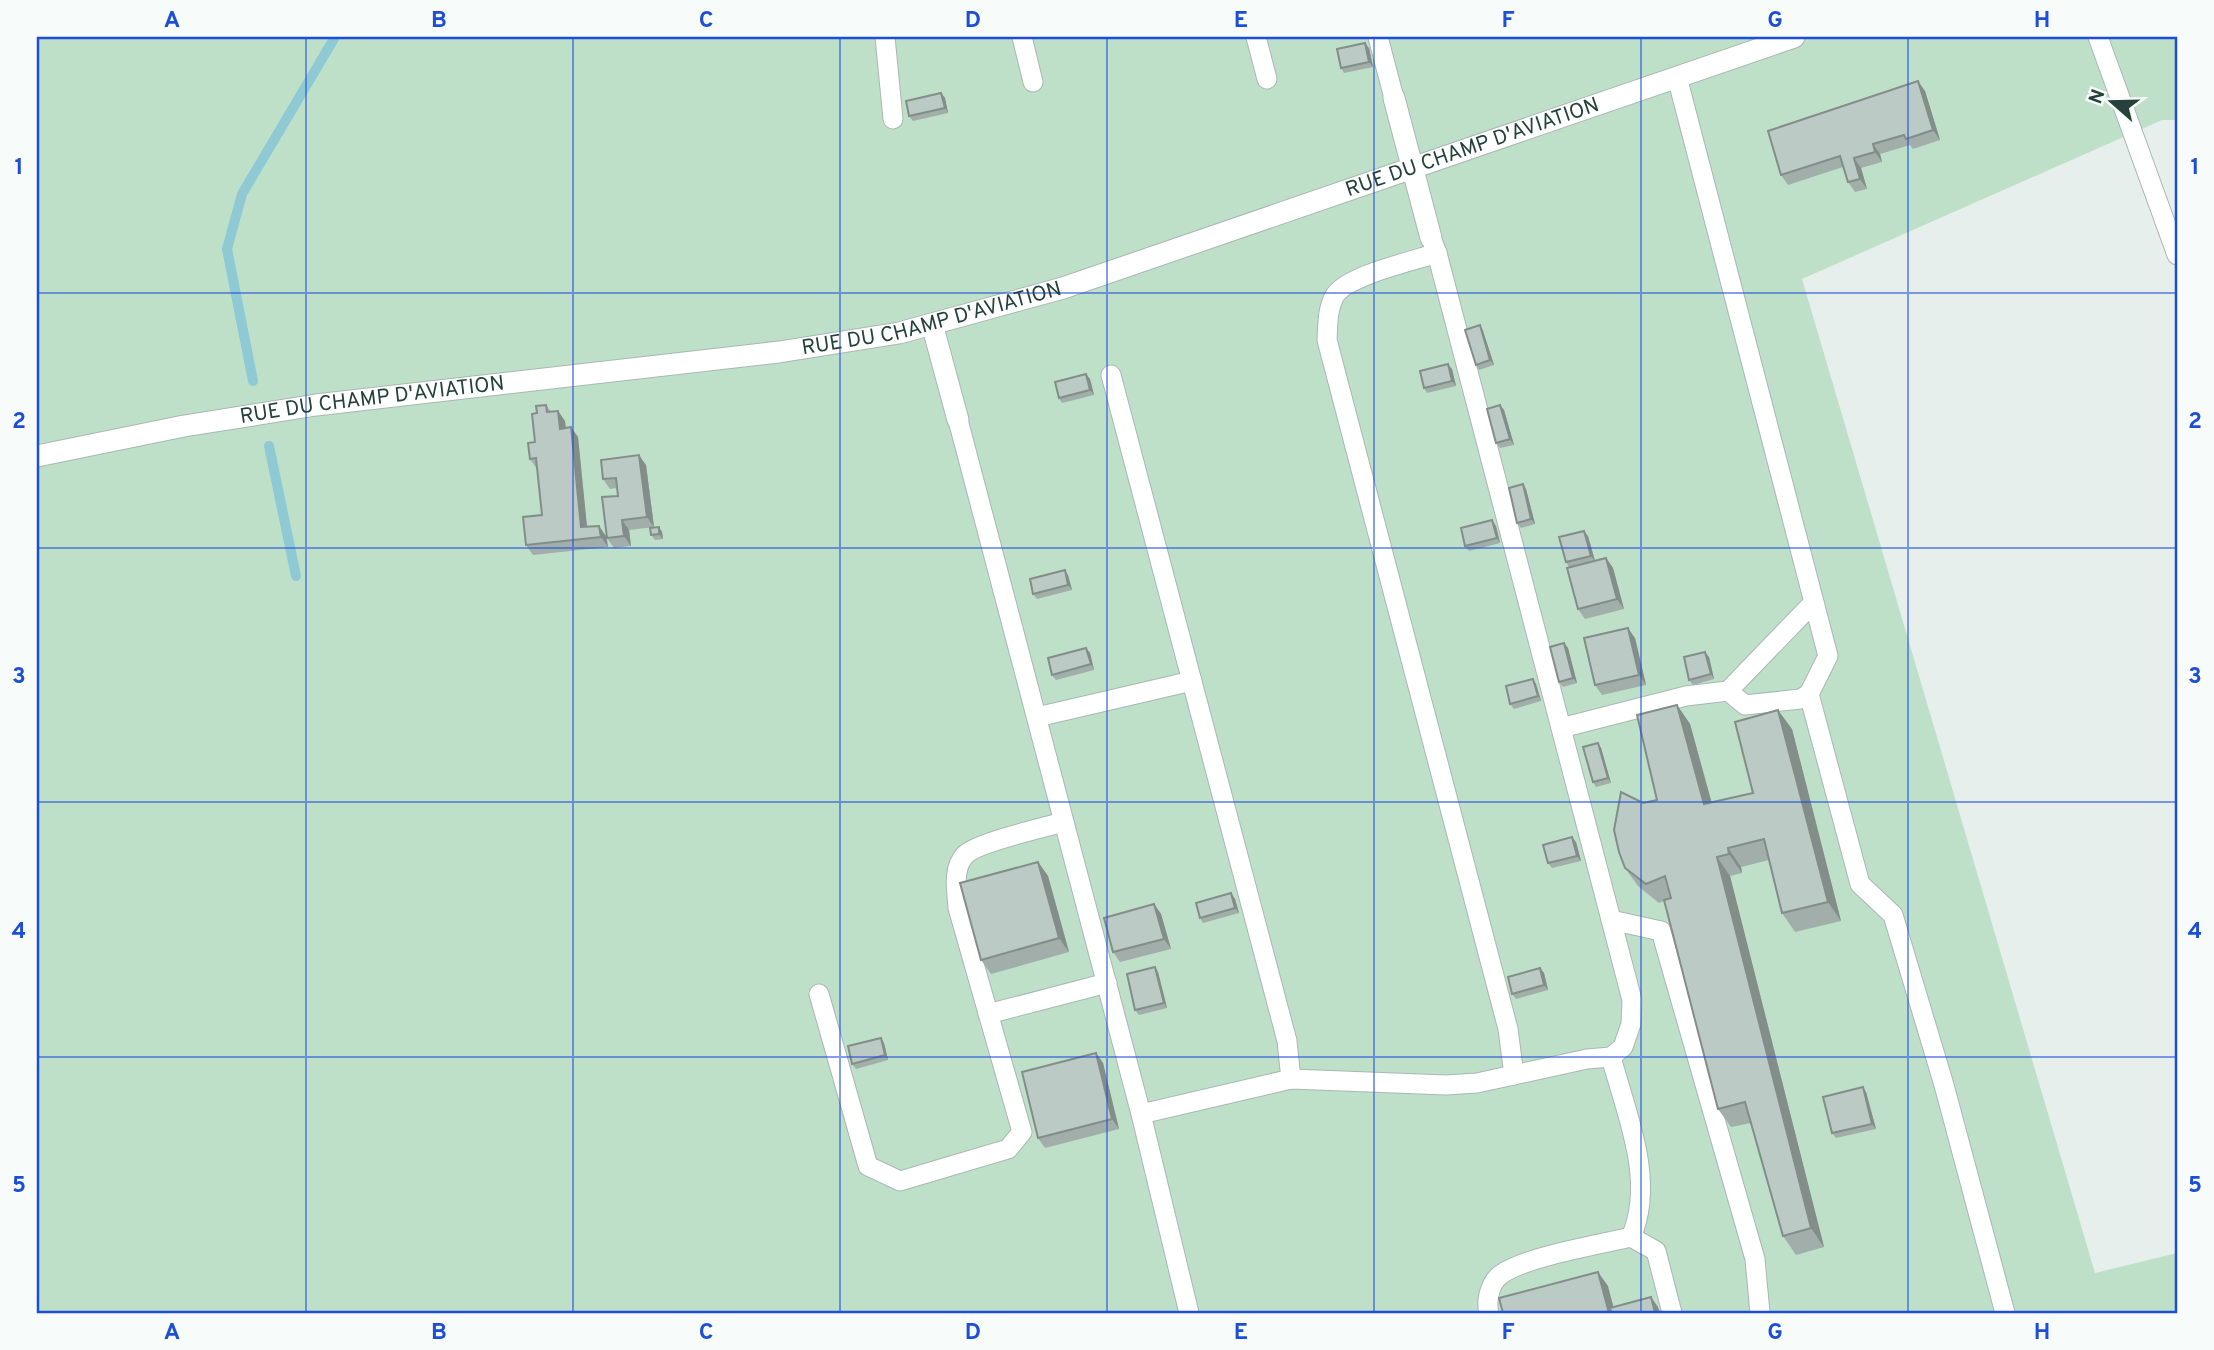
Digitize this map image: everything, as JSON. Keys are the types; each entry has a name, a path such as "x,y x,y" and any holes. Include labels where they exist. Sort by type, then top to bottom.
{"street":[{"name":"RUE DU CHAMP D'AVIATION","path":"37,456 171,428 316,405 779,352 874,338 1063,288 1794,37"},
{"path":"1394,97 1434,246"},
{"path":"932,324 958,420"}],"lane":[{"path":"885,37 893,119"},
{"path":"1023,37 1033,82"},
{"path":"1256,37 1267,79"},
{"path":"1378,37 1394,97"},
{"path":"2098,37 2177,255"},
{"path":"1677,77 1828,656 1810,694 1800,699 1745,705 1728,691"},
{"path":"1141,1114 1290,1079 1446,1085 1514,1074 1587,1059 1611,1057 1623,1047 1631,1024 1632,1000 1434,246 1348,283 1335,295 1328,316 1327,340 1508,1029 1514,1074"},
{"path":"1111,375 1287,1041 1290,1079"},
{"path":"958,420 1141,1114 1189,1313"},
{"path":"1561,728 1686,696 1728,691 1814,602"},
{"path":"1037,717 1192,681"},
{"path":"1810,694 1860,884 1893,915 1944,1085 2006,1313"},
{"path":"819,994 868,1166 900,1181 1008,1149 1022,1132 958,908 957,873 965,854 1064,822"},
{"path":"1611,920 1661,931 1755,1259 1760,1313"},
{"path":"988,1014 1107,983"},
{"path":"1611,1057 1642,1187 1637,1223 1631,1237"},
{"path":"1489,1313 1486,1303 1497,1278 1526,1262 1631,1237 1656,1251 1672,1313"}],"green space":[{"path":"37,37 2177,37 2177,120 2162,120 1802,279 2095,1273 2177,1253 2177,1313 37,1313"}],"building":[{"path":"1365,43 1369,62 1341,68 1337,49"},
{"path":"1918,81 1933,130 1906,139 1904,135 1873,144 1875,152 1854,158 1860,179 1848,182 1840,156 1781,175 1768,131"},
{"path":"941,93 945,108 909,116 906,101"},
{"path":"1480,325 1490,360 1476,365 1465,330"},
{"path":"1448,364 1452,381 1424,388 1420,371"},
{"path":"1086,374 1090,390 1059,398 1055,382"},
{"path":"546,405 547,412 558,411 560,429 571,427 581,527 599,526 601,537 526,545 523,517 542,515 536,458 530,459 528,443 535,442 532,414 537,413 536,406"},
{"path":"1500,405 1510,439 1496,443 1487,409"},
{"path":"639,455 647,517 622,520 624,536 607,538 602,497 618,496 616,478 603,479 601,460"},
{"path":"1523,484 1531,519 1517,523 1509,488"},
{"path":"1492,520 1497,538 1465,546 1461,528"},
{"path":"659,527 659,534 651,535 650,528"},
{"path":"1584,531 1591,556 1566,562 1559,537"},
{"path":"1606,558 1617,599 1578,609 1567,568"},
{"path":"1065,570 1068,585 1033,594 1030,579"},
{"path":"1628,628 1639,675 1595,685 1584,638"},
{"path":"1564,643 1573,678 1559,682 1550,647"},
{"path":"1086,648 1091,664 1052,675 1048,658"},
{"path":"1705,652 1711,674 1689,680 1684,657"},
{"path":"1533,679 1538,696 1510,704 1506,686"},
{"path":"1677,705 1704,804 1753,793 1735,722 1778,710 1828,902 1782,913 1764,839 1728,848 1729,854 1717,857 1811,1228 1783,1236 1745,1102 1718,1109 1664,900 1671,898 1665,876 1646,884 1625,868 1614,830 1621,792 1643,803 1657,800 1637,715"},
{"path":"1598,743 1608,778 1593,782 1583,747"},
{"path":"1572,837 1577,856 1548,863 1543,845"},
{"path":"1038,862 1059,938 981,960 960,883"},
{"path":"1231,893 1235,908 1200,918 1196,903"},
{"path":"1154,904 1164,939 1113,952 1104,918"},
{"path":"1155,967 1164,1003 1135,1010 1127,974"},
{"path":"1540,968 1544,985 1512,994 1508,977"},
{"path":"881,1038 885,1055 852,1064 848,1046"},
{"path":"1096,1053 1112,1119 1038,1138 1022,1072"},
{"path":"1863,1087 1872,1124 1832,1133 1823,1097"},
{"path":"1598,1272 1609,1313 1503,1313 1499,1298"},
{"path":"1651,1297 1655,1313 1611,1313 1610,1308"}],"waterway":[{"path":"253,381 227,249 242,194 335,37"},
{"path":"269,446 296,576"}]}
